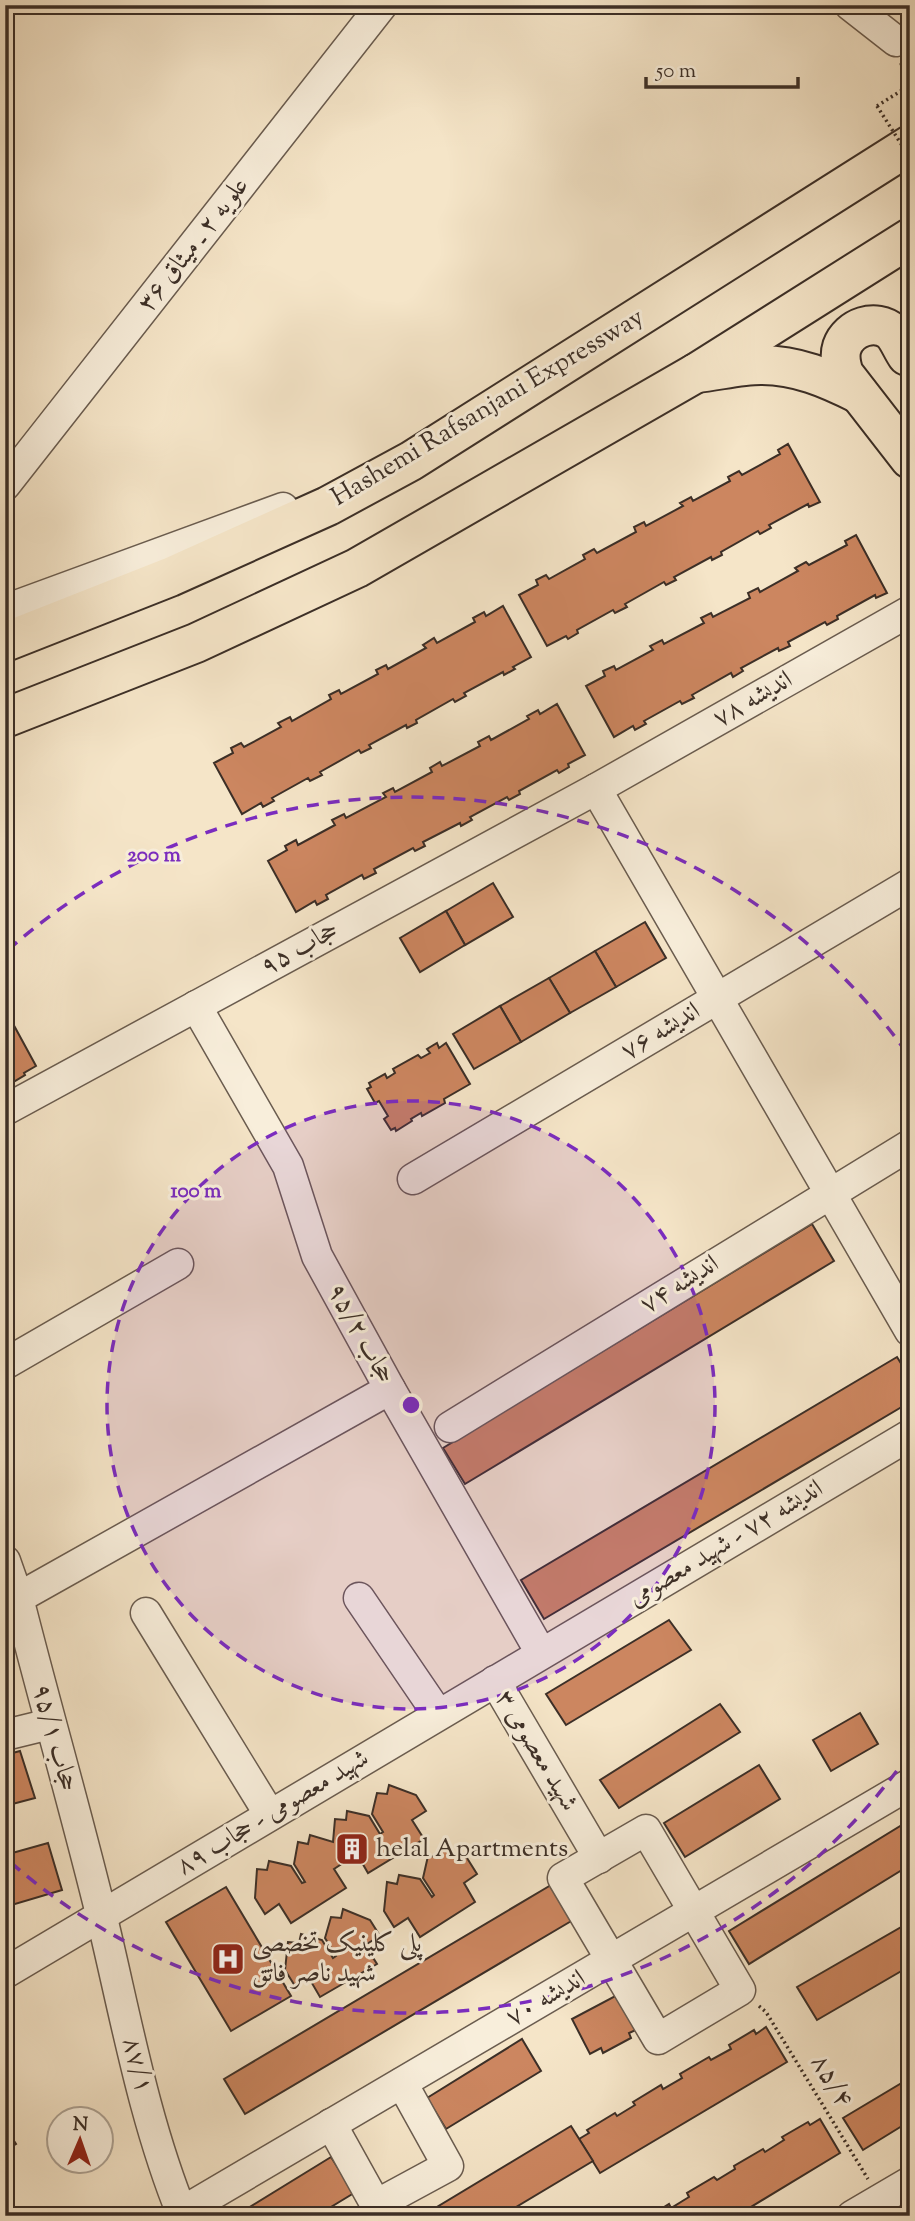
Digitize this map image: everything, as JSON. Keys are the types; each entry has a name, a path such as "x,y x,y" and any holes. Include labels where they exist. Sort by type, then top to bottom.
{"main road":[{"name":"Hashemi Rafsanjani Expressway","path":"5,642 170,577 328,506 411,461 910,145"},
{"path":"5,718 196,643 357,568 696,373 910,239"},
{"path":"909,352 894,333 869,325 857,329 847,337 841,348 840,361 844,374 910,459"},
{"path":"696,373 759,365 792,367 825,377 859,394"}],"street":[{"name":"علویه ۲ ـ میثاق ۳۶","path":"5,485 382,5"},
{"path":"850,5 896,41"},
{"path":"5,610 411,461"},
{"name":"اندیشه ۷۸","path":"596,789 910,611"},
{"path":"596,789 910,1331"},
{"name":"حجاب ۹۵","path":"5,1110 596,789"},
{"name":"اندیشه ۷۶","path":"413,1179 910,884"},
{"name":"حجاب ۹۵/۲","path":"196,1006 288,1166 317,1256 541,1653"},
{"name":"اندیشه ۷۴","path":"450,1427 910,1145"},
{"path":"5,1364 178,1264"},
{"path":"18,1598 390,1389"},
{"name":"اندیشه ۷۲ - شهید معصومی","path":"541,1653 910,1435"},
{"name":"حجاب ۹۵/۱","path":"5,1561 18,1598 101,1916"},
{"path":"359,1598 438,1714"},
{"path":"146,1613 270,1815"},
{"name":"شهید معصومی - حجاب ۸۹","path":"18,1966 541,1653"},
{"name":"شهید معصومی ۳","path":"495,1681 599,1857"},
{"path":"5,1735 50,1724"},
{"name":"اندیشه ۷۰","path":"183,2214 331,2124 910,1784"},
{"path":"646,1830 694,1912 740,1990 658,2039 563,1878 646,1830"},
{"name":"۸۷/۱","path":"101,1916 133,2054 165,2168 183,2214"},
{"path":"18,1966 63,1949 88,1952 102,1968 122,2007"},
{"path":"331,2124 376,2205 448,2166 402,2083"},
{"path":"852,2216 910,2182"}],"path":[{"path":"910,91 907,87 877,106 910,158"},
{"name":"۸۵/۴","path":"740,1990 766,2012 880,2199"}],"building":[{"path":"788,444 820,502 809,507 808,504 769,525 771,528 760,534 758,531 721,552 722,555 712,560 711,557 674,577 676,580 666,585 664,582 625,604 627,607 615,613 613,610 577,630 578,633 568,639 566,636 547,646 519,595 538,585 536,580 546,575 549,579 585,559 583,555 594,549 597,553 636,532 634,527 644,522 646,526 683,506 680,503 691,497 693,501 730,481 728,477 739,471 742,475 780,454 778,450"},
{"path":"856,535 887,593 876,598 875,595 837,616 838,619 827,625 825,622 788,642 790,646 779,651 778,648 741,668 743,671 733,677 731,673 692,695 694,698 682,704 680,701 644,721 646,724 635,730 633,726 614,737 586,686 605,676 603,671 614,666 616,670 653,650 650,646 662,640 664,644 704,623 701,618 711,613 713,617 750,598 748,593 758,588 760,592 798,571 795,568 806,562 809,565 847,545 845,541"},
{"path":"503,606 531,657 504,675 503,672 464,693 466,696 455,702 453,699 416,720 417,723 407,728 406,725 369,745 371,748 361,753 359,750 320,772 322,775 310,781 308,778 272,798 274,801 263,807 261,803 242,814 214,763 233,753 231,748 241,743 244,747 281,727 278,723 290,717 292,721 331,699 329,695 339,690 341,694 378,674 376,670 386,665 388,669 426,648 423,645 434,638 437,643 475,622 473,618 484,612 486,616"},
{"path":"557,704 585,755 568,764 569,767 559,773 557,770 519,791 520,794 509,800 507,797 470,817 472,820 461,826 460,823 423,842 425,846 415,851 413,848 374,869 376,873 364,879 362,875 326,895 328,899 317,905 315,901 296,912 268,861 287,850 285,846 296,840 298,845 335,825 332,820 344,814 346,818 386,797 383,793 393,788 395,792 432,772 430,768 440,762 442,766 480,746 478,742 489,736 491,740 529,719 527,716 538,710 540,714"},
{"path":"493,883 513,917 465,945 446,911"},
{"path":"446,911 465,945 420,972 400,938"},
{"path":"645,922 666,958 616,987 595,951"},
{"path":"595,951 616,987 570,1013 549,978"},
{"path":"549,978 570,1013 521,1042 500,1006"},
{"path":"500,1006 521,1042 474,1069 453,1034"},
{"path":"11,1020 36,1066 5,1087 5,1023"},
{"path":"437,1043 439,1048 446,1043 470,1084 444,1099 445,1103 422,1116 421,1113 396,1131 395,1128 391,1130 384,1119 388,1116 379,1101 375,1103 367,1089 371,1087 369,1083 385,1074 387,1078 395,1073 393,1069 418,1055 421,1058 430,1053 427,1049"},
{"path":"812,1224 834,1261 465,1484 443,1448"},
{"path":"897,1357 910,1378 910,1402 544,1619 521,1580"},
{"path":"669,1620 691,1650 566,1725 546,1694"},
{"path":"720,1704 740,1732 619,1808 600,1780"},
{"path":"860,1713 878,1744 831,1771 813,1740"},
{"path":"20,1751 35,1798 5,1806 5,1755"},
{"path":"759,1765 780,1799 685,1857 664,1823"},
{"name":"helal Apartments","path":"389,1785 416,1795 426,1811 412,1820 424,1839 368,1873 357,1854 334,1869 346,1888 291,1923 279,1904 265,1914 255,1898 257,1869 267,1870 269,1861 291,1866 302,1883 305,1882 294,1864 298,1842 308,1844 310,1835 333,1842 335,1819 346,1820 347,1811 369,1816 380,1834 383,1832 372,1814 377,1793 387,1794"},
{"path":"910,1820 910,1865 749,1964 729,1931"},
{"path":"48,1843 62,1890 5,1907 5,1855"},
{"path":"440,1848 467,1858 477,1874 464,1883 475,1902 420,1937 408,1918 394,1927 384,1911 387,1882 397,1884 399,1875 420,1879 432,1897 434,1895 423,1878 428,1856 438,1857"},
{"path":"551,1885 573,1920 245,2114 224,2079"},
{"name":"پلی کلینیک تخصصی شهید ناصر فاتق","path":"226,1887 291,1996 231,2031 166,1922"},
{"path":"343,1909 370,1920 380,1936 365,1945 377,1964 320,1997 309,1978 295,1986 285,1970 288,1942 299,1943 301,1934 322,1940 333,1958 336,1956 325,1938 331,1917 341,1918"},
{"path":"910,1922 910,1966 817,2020 797,1987"},
{"path":"619,1994 638,2029 629,2033 631,2038 603,2053 601,2048 590,2054 572,2019"},
{"path":"766,2027 787,2062 600,2173 579,2139 589,2133 587,2130 615,2113 617,2116 635,2105 633,2102 661,2085 663,2089 682,2078 680,2074 709,2057 711,2060 731,2049 729,2045 754,2030 756,2034"},
{"path":"522,2039 541,2071 446,2129 427,2098"},
{"path":"910,2078 910,2121 863,2150 843,2118"},
{"path":"820,2119 840,2153 736,2216 650,2216 669,2204 671,2208 689,2197 687,2193 714,2177 717,2180 735,2169 734,2166 784,2140 782,2137 808,2122 810,2125"},
{"path":"571,2126 593,2161 501,2216 422,2216"},
{"path":"5,2127 16,2144 5,2151"},
{"path":"331,2157 354,2193 316,2216 235,2216"}],"place":[{"name":"helal Apartments","path":"352,1849"},
{"name":"پلی کلینیک تخصصی شهید ناصر فاتق","path":"228,1959"}]}
